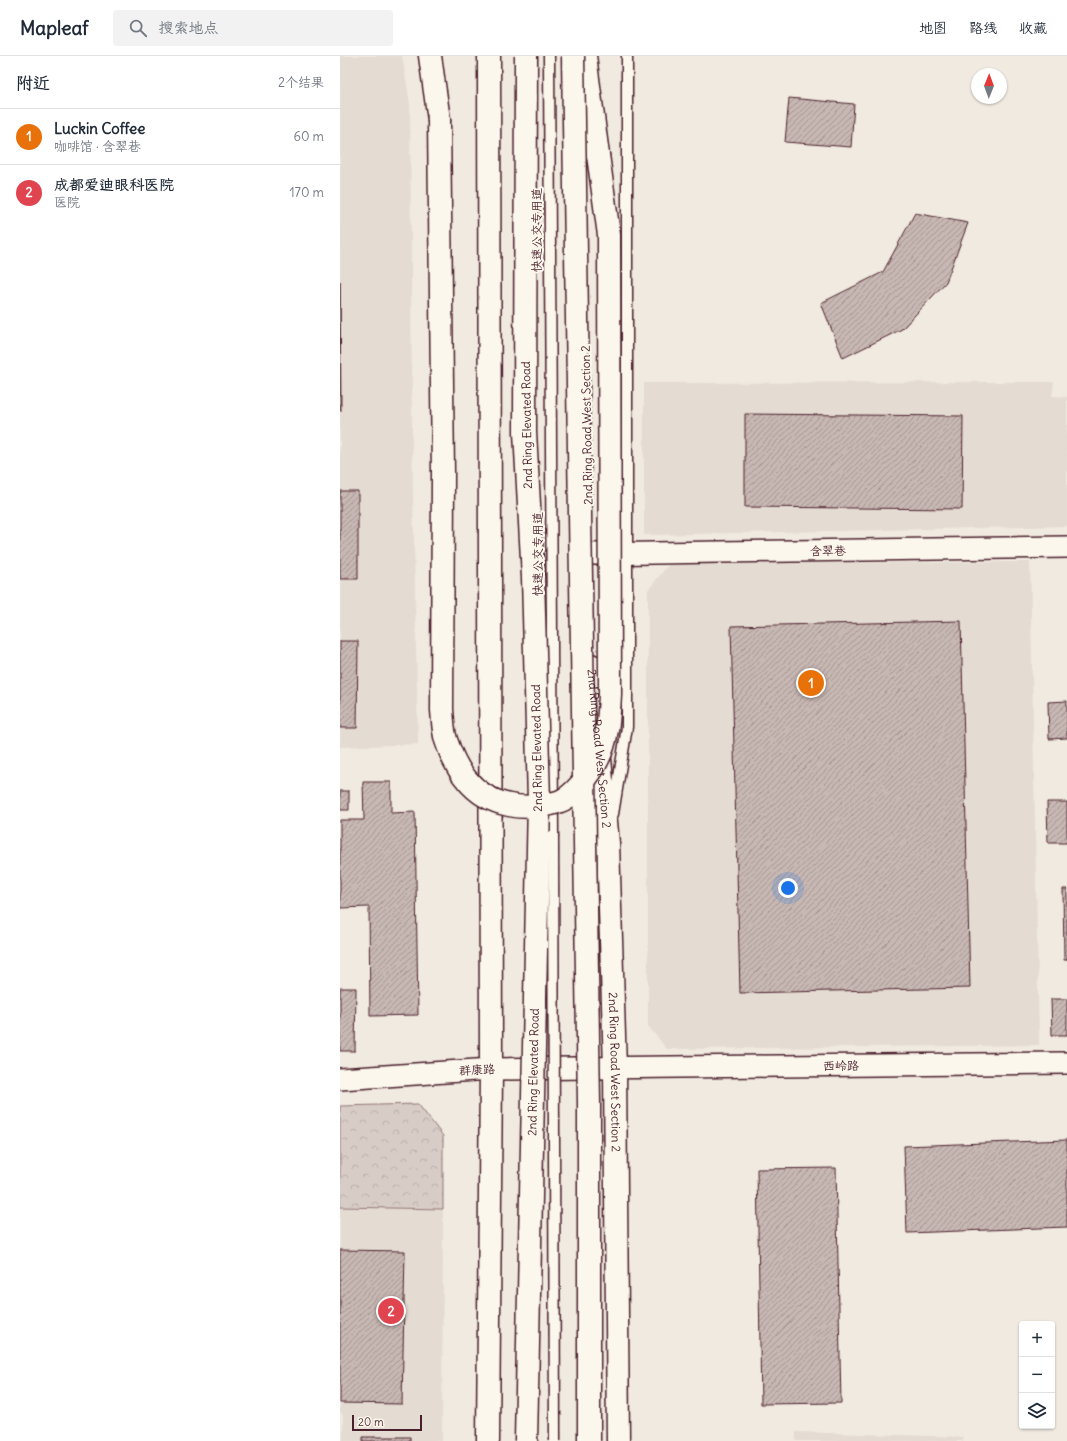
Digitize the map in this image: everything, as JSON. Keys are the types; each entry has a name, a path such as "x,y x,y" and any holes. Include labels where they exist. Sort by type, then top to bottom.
{"main road":[{"path":"430,56 439,120 443,474 442,710 445,739 466,780 488,799 510,806 529,806 559,802 574,791 585,780 597,762 608,732 610,694 609,235 584,56"},
{"path":"488,1441 491,1069 489,56"},
{"path":"572,56 589,1104 589,1441"},
{"name":"2nd Ring Road West Section 2","path":"584,56 591,665 608,843 615,1068 618,1441"},
{"name":"2nd Ring Elevated Road","path":"525,57 525,432 533,577 539,801 526,1441"}],"street":[{"name":"含翠巷","path":"589,554 1067,547"},
{"name":"西岭路","path":"615,1068 1067,1063"},
{"name":"群康路","path":"340,1079 491,1069 615,1068"}],"lane":[{"name":"快速公交专用道","path":"549,56 555,1441"},
{"path":"608,843 628,727 627,56"}],"shaded area":[{"path":"340,56 402,56 410,104 412,444 418,744 340,747"},
{"path":"1054,382 1052,396 1067,397 1067,526 644,535 644,383"},
{"path":"1030,562 1039,1045 667,1049 648,1026 648,590 669,564"},
{"path":"340,1207 443,1209 442,1441 343,1441 343,1415 340,1412"},
{"path":"796,1432 963,1437 963,1441 796,1441"}],"green space":[{"path":"418,1104 443,1136 443,1209 340,1207 340,1106"}],"building":[{"path":"789,98 854,104 851,147 785,142"},
{"path":"915,213 968,223 946,282 902,329 843,358 821,303 883,272"},
{"path":"340,281 341,411 340,411"},
{"path":"745,414 963,416 962,509 745,507"},
{"path":"340,491 358,491 358,579 340,579"},
{"path":"961,621 970,988 740,993 731,626"},
{"path":"340,641 358,641 357,728 340,728"},
{"path":"1067,701 1067,738 1049,739 1048,702"},
{"path":"363,782 391,782 391,813 415,812 418,1015 370,1016 369,907 340,908 340,820 364,820"},
{"path":"340,791 349,791 349,810 340,810"},
{"path":"1047,802 1067,802 1067,843 1048,843"},
{"path":"1063,889 1067,889 1067,960 1064,960"},
{"path":"340,988 356,988 355,1051 340,1051"},
{"path":"1051,999 1067,999 1067,1035 1052,1035"},
{"path":"1067,1140 1067,1227 907,1233 904,1146"},
{"path":"836,1168 841,1403 761,1404 757,1169"},
{"path":"340,1250 405,1251 402,1404 340,1403"},
{"path":"363,1437 410,1437 410,1441 363,1441"}],"place":[{"name":"Luckin Coffee","path":"811,683"},
{"name":"成都爱迪眼科医院","path":"391,1311"}]}
